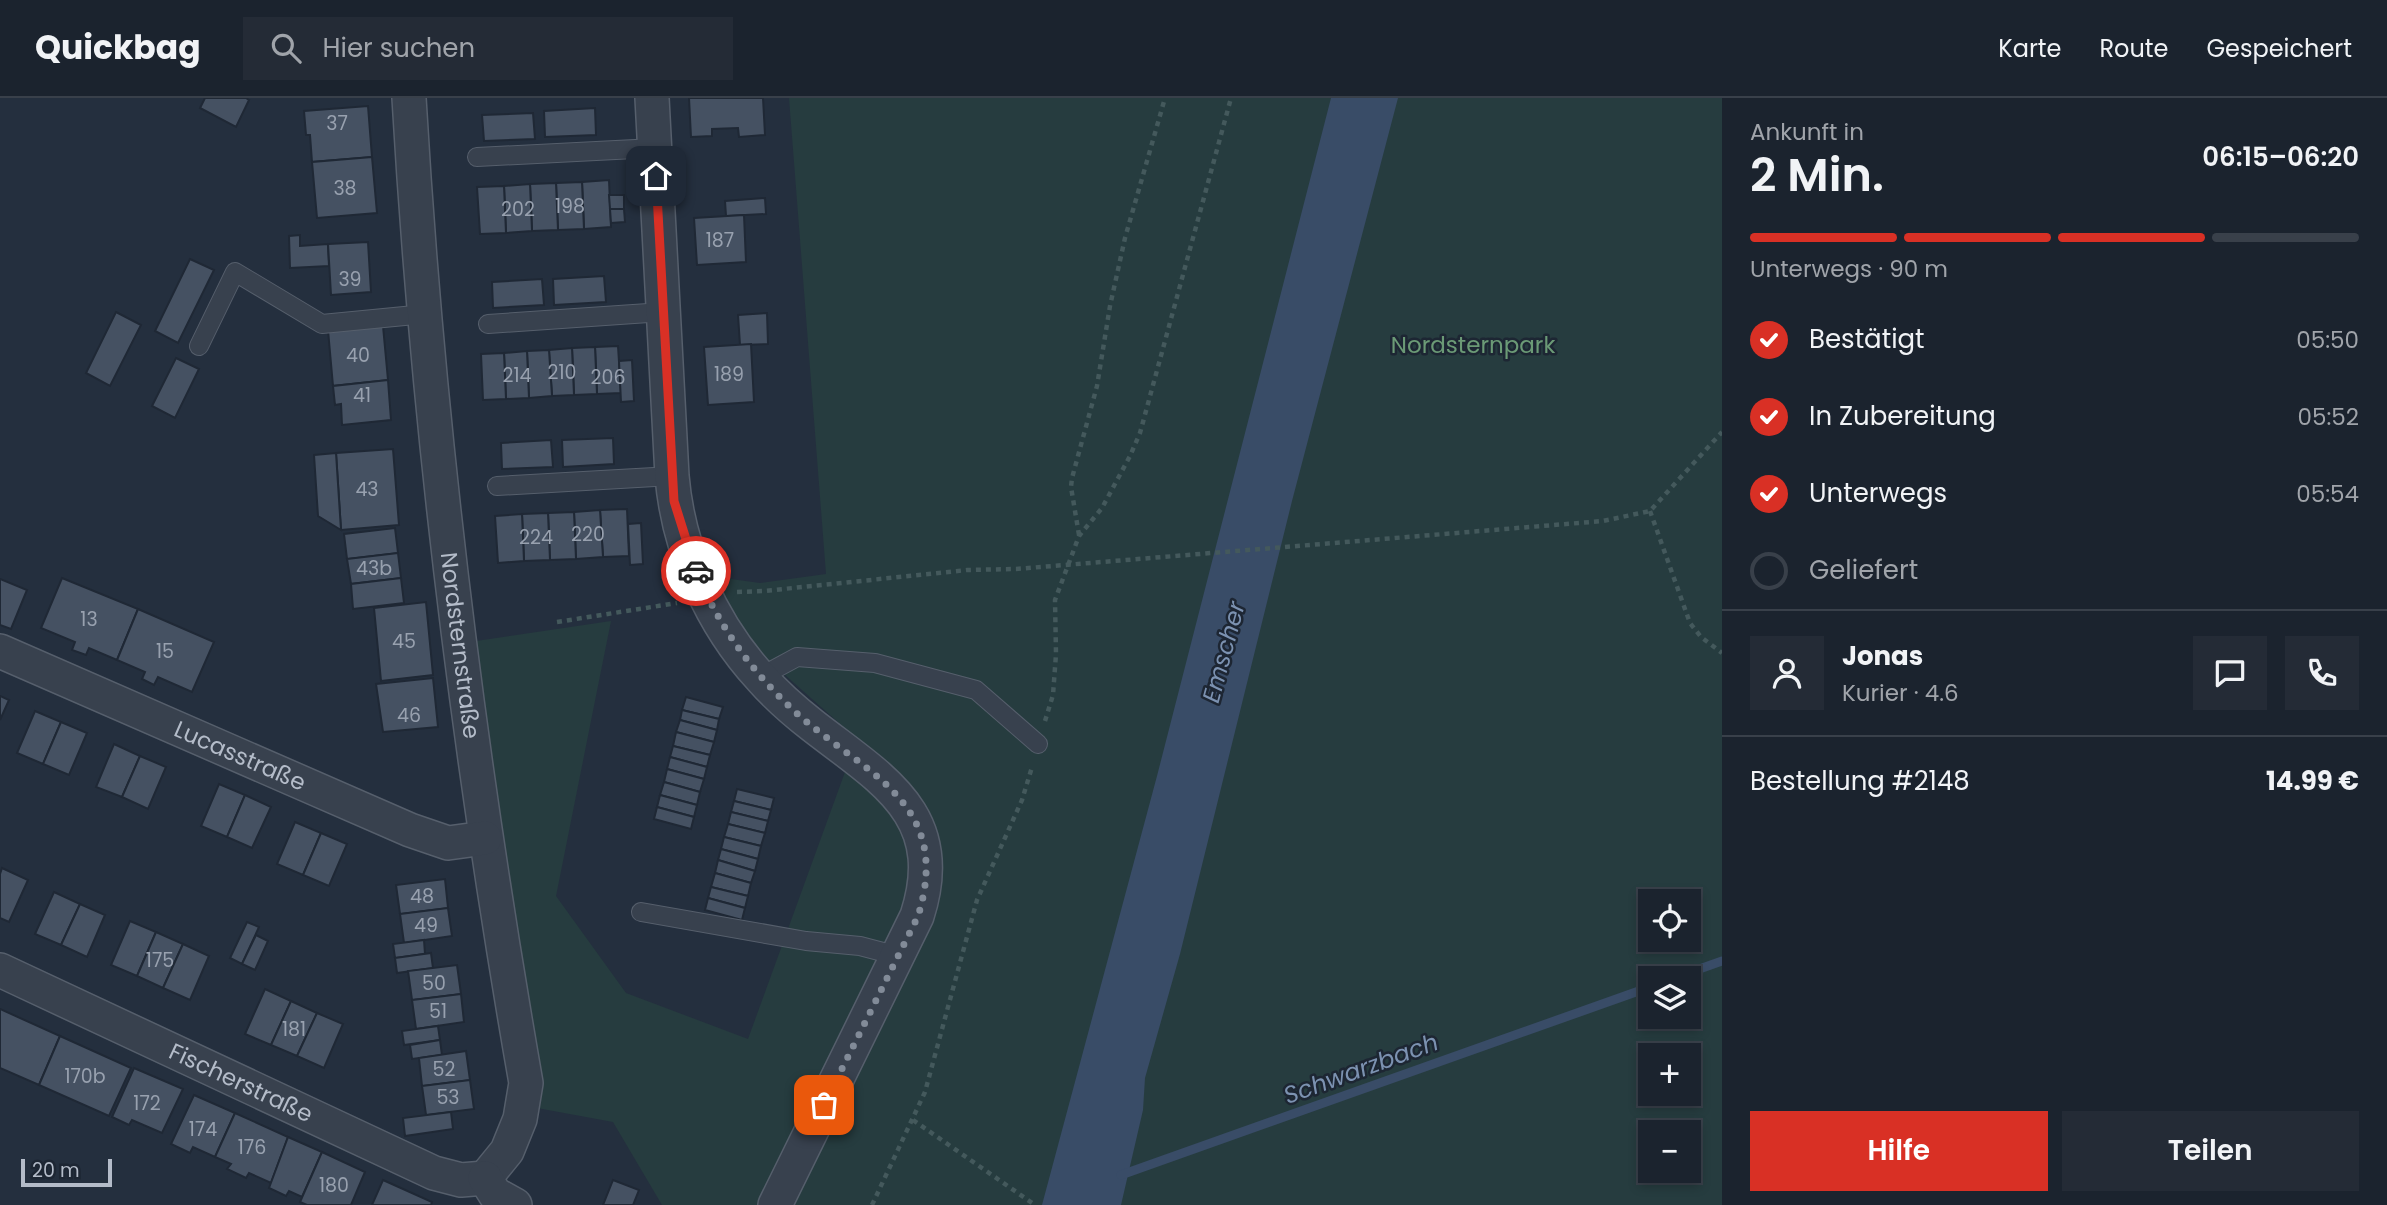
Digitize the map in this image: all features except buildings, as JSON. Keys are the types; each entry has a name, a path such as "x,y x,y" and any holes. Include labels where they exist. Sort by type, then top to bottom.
{"street":[{"name":"Nordsternstraße","path":"410,98 439,466 485,838 526,1083 520,1119 507,1151 485,1178"},
{"path":"652,98 674,501 690,559 706,596 730,638 760,677 801,717 886,781 907,808 919,834 927,866 926,885 918,916 775,1205"},
{"name":"Lucasstraße","path":"0,651 410,830 448,843 485,838"},
{"name":"Fischerstraße","path":"0,970 434,1173 461,1180 485,1178"},
{"path":"485,1178 495,1194 515,1205"}],"lane":[{"path":"477,157 655,148"},
{"path":"199,346 235,272 322,324 425,314"},
{"path":"488,324 663,312"},
{"path":"498,486 672,476"},
{"path":"760,677 797,657 875,663 976,690 1038,744"},
{"path":"641,912 806,941 860,946 898,956"}],"path":[{"path":"1079,536 1072,478 1097,386 1125,238 1165,98"},
{"path":"872,1205 925,1093 977,901 1021,800 1053,695 1056,654 1055,600 1079,536 1102,508 1140,433 1231,98"},
{"path":"557,622 706,596 967,570 1016,569 1603,521 1650,511 1722,432"},
{"path":"1650,511 1690,623 1701,638 1722,653"},
{"path":"913,1120 1035,1205"}],"green space":[{"name":"Nordsternpark","path":"789,98 1722,98 1722,1205 662,1205 613,1122 537,1108 476,641 611,621 556,896 626,993 748,1039 857,739 749,643 716,577 760,583 826,574"}],"water":[{"name":"Emscher","path":"1331,98 1398,98 1292,501 1180,954 1145,1078 1143,1110 1121,1205 1042,1205 1157,776"}],"waterway":[{"name":"Schwarzbach","path":"1701,968 1722,961"},
{"name":"Schwarzbach","path":"1121,1175 1638,991"}],"way so far":[{"path":"696,571 730,638 760,677 792,709 886,781 907,808 925,851 926,885 918,916 824,1105"}],"route":[{"path":"656,176 674,501 690,559 696,571"}]}
